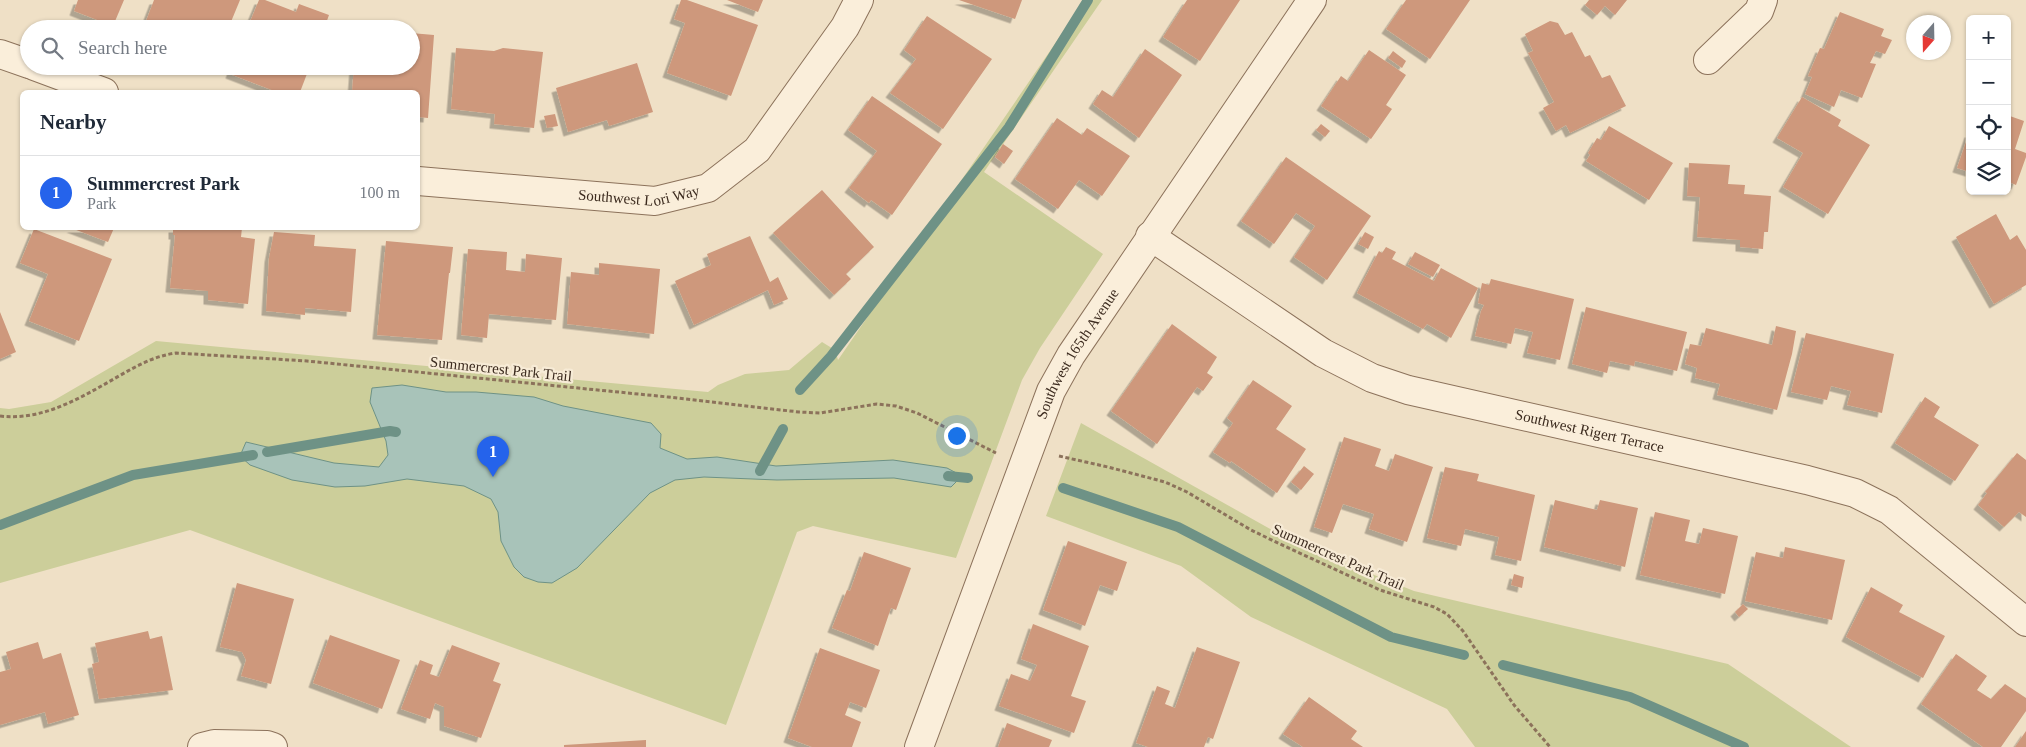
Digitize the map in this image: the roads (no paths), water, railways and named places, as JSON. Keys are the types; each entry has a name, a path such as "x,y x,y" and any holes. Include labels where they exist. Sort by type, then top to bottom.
{"street":[{"name":"Southwest Lori Way","path":"420,181 655,201 708,188 757,150 845,27 859,0"},
{"name":"Southwest 165th Avenue","path":"919,747 1051,391 1070,355 1312,0"},
{"path":"1708,60 1759,11 1763,0"},
{"path":"0,54 20,61"},
{"path":"58,75 99,90"},
{"name":"Southwest Rigert Terrace","path":"1150,236 1323,353 1372,378 1408,390 1807,480 1854,493 1889,510 2026,622"},
{"path":"202,747 214,744 267,745 273,747"}],"water":[{"path":"402,385 446,392 476,392 534,397 563,406 651,423 661,434 660,448 687,459 717,457 776,466 893,460 947,468 962,476 951,487 894,478 777,480 704,477 675,480 650,493 577,568 552,583 538,582 524,577 514,567 501,541 498,512 491,499 464,486 407,479 365,486 335,487 292,480 250,465 240,456 246,442 334,463 379,467 388,455 386,441 370,402 372,388"}],"waterway":[{"path":"800,390 831,356 1009,127 1088,0"},
{"path":"760,471 783,429"},
{"path":"267,452 390,431 396,432"},
{"path":"0,525 133,475 253,455"},
{"path":"948,476 968,478"},
{"path":"1063,488 1178,527 1391,637 1464,655"},
{"path":"1503,665 1630,697 1744,747"}],"place":[{"name":"Summercrest Park","path":"493,477"}]}
